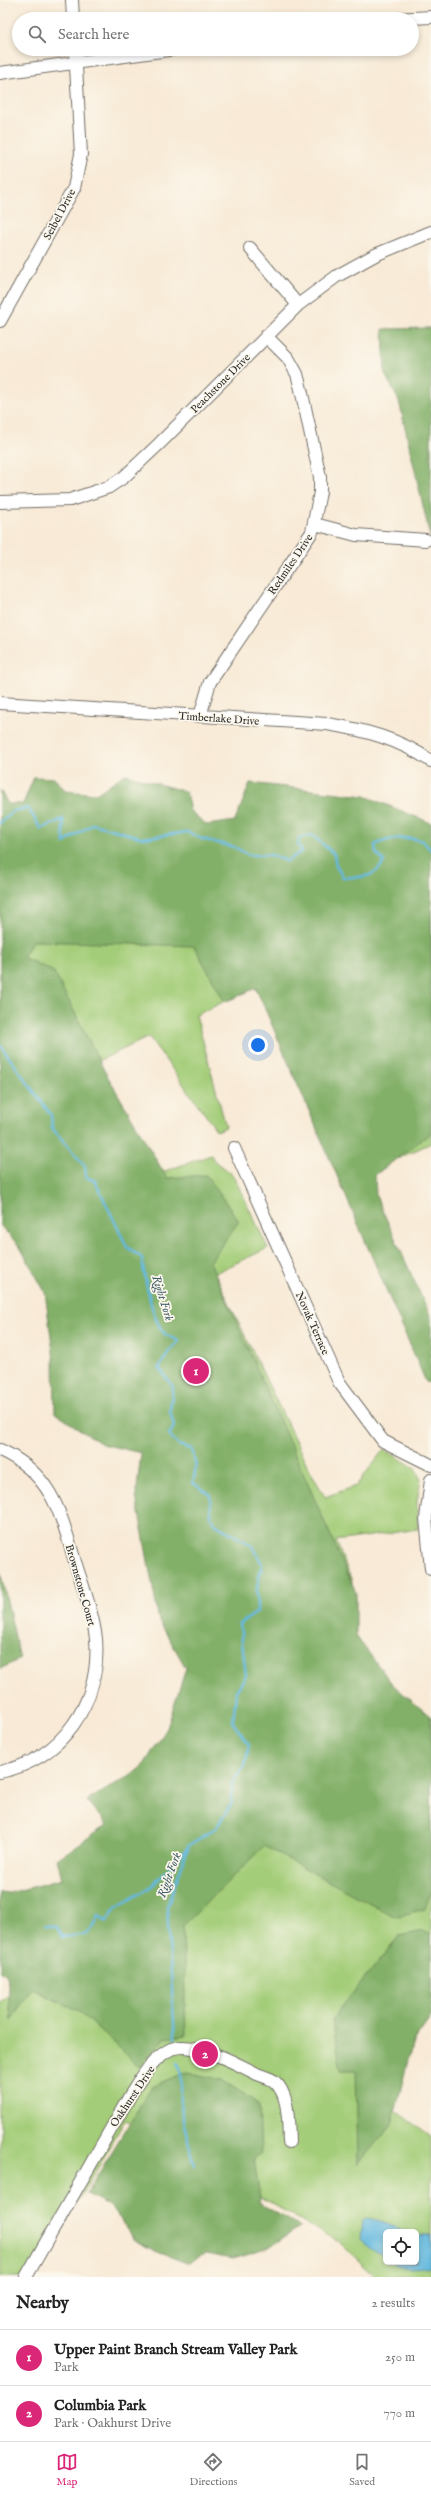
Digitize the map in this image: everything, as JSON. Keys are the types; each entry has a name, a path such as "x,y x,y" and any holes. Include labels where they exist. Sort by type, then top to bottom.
{"street":[{"path":"72,0 73,12"},
{"path":"419,18 431,17"},
{"name":"Seibel Drive","path":"0,321 74,188 81,154 76,56"},
{"path":"0,73 126,56"},
{"name":"Peachstone Drive","path":"0,502 70,500 109,487 124,477 159,444 298,305 337,276 375,255 431,232"},
{"path":"250,248 298,305"},
{"name":"Redmiles Drive","path":"200,716 210,682 312,532 315,524 320,492 320,476 301,389 297,374 288,358 266,336"},
{"path":"315,524 356,535 426,540"},
{"name":"Timberlake Drive","path":"0,703 327,724 377,734 414,749 431,761"},
{"name":"Novak Terrace","path":"234,1148 339,1382 383,1441 431,1465"},
{"name":"Brownstone Court","path":"0,1450 17,1457 43,1481 59,1507 91,1613 96,1639 95,1679 83,1712 70,1732 40,1757 17,1769 0,1772"},
{"path":"431,1480 426,1518 431,1569"},
{"name":"Oakhurst Drive","path":"26,2277 131,2094 149,2066 172,2049 195,2048 212,2053 274,2081 283,2094 287,2113 289,2142"}],"green space":[{"path":"431,328 431,541 399,401 385,374 383,329"},
{"path":"125,774 186,792 190,811 207,825 235,821 250,783 365,796 431,823 431,1133 375,1175 376,1196 431,1318 431,1383 426,1382 256,988 225,1002 194,946 33,941 23,957 54,972 105,1072 167,1178 206,1175 239,1221 210,1262 356,1593 356,1636 393,1685 431,1717 431,1890 425,1909 394,1917 264,1846 183,1926 186,2035 166,2038 139,2066 79,2011 32,1989 11,2020 7,1975 0,1971 0,1892 9,1893 62,1879 57,1859 107,1825 87,1801 142,1768 167,1728 186,1668 159,1621 136,1496 141,1453 102,1444 55,1413 54,1360 45,1292 20,1247 0,1225 0,790 8,804 23,804 34,777 54,778 66,791 96,794"},
{"path":"431,871 431,1143 348,1182 255,987 196,1015 226,1127 217,1131 149,1037 94,1063 162,1172 211,1155 219,1165 229,1171 234,1177 268,1248 215,1273 306,1463 325,1497 356,1486 384,1449 415,1468 421,1480 417,1501 418,1529 336,1541 352,1581 352,1633 382,1678 431,1718 431,1998 390,2106 431,2136 431,2277 376,2277 339,2242 125,2120 35,2277 0,2277 0,2002 46,1969 195,1871 206,1611 0,884"},
{"path":"0,1570 20,1659 0,1669"},
{"path":"423,1931 431,1935 431,2017 412,2044 392,2124 358,2164 356,2070 341,2070 332,2019 399,1936"},
{"path":"187,2072 222,2080 259,2104 261,2153 254,2159 261,2204 300,2227 266,2249 233,2259 205,2254 187,2263 155,2251 134,2240 111,2207 86,2194 152,2086"}],"water":[{"path":"370,2218 400,2229 383,2229 383,2256 369,2248 361,2238 363,2221"},
{"path":"419,2235 431,2235 431,2266 415,2268 396,2265 419,2265"}],"waterway":[{"path":"0,823 13,811 28,808 41,829 63,819 64,843 93,824 143,838 188,832 202,839 234,847 249,855 271,855 287,861 302,851 298,845 299,838 312,835 334,854 336,866 343,877 367,876 377,871 384,861 376,853 375,845 385,841 405,838 417,839 422,841 431,850"},
{"name":"Right Fork","path":"0,1045 51,1115 52,1128 85,1166 86,1177 95,1181 127,1247 142,1258 147,1287 160,1328 165,1334 179,1341 169,1351 159,1368 173,1387 170,1411 174,1426 169,1435 178,1445 192,1449 196,1467 193,1483 210,1494 211,1517 215,1524 253,1546 262,1564 257,1588 257,1612 240,1624 246,1676 236,1691 233,1723 249,1744 245,1766 232,1782 232,1803 216,1828 189,1845 167,1907 175,2039"},
{"path":"45,1925 57,1927 62,1937 85,1934 93,1927 99,1915 106,1921 117,1907 152,1886 188,1847"},
{"path":"178,2062 181,2079 181,2105 183,2120 195,2165"}],"place":[{"name":"Upper Paint Branch Stream Valley Park","path":"196,1371"},
{"name":"Columbia Park","path":"205,2054"}]}
